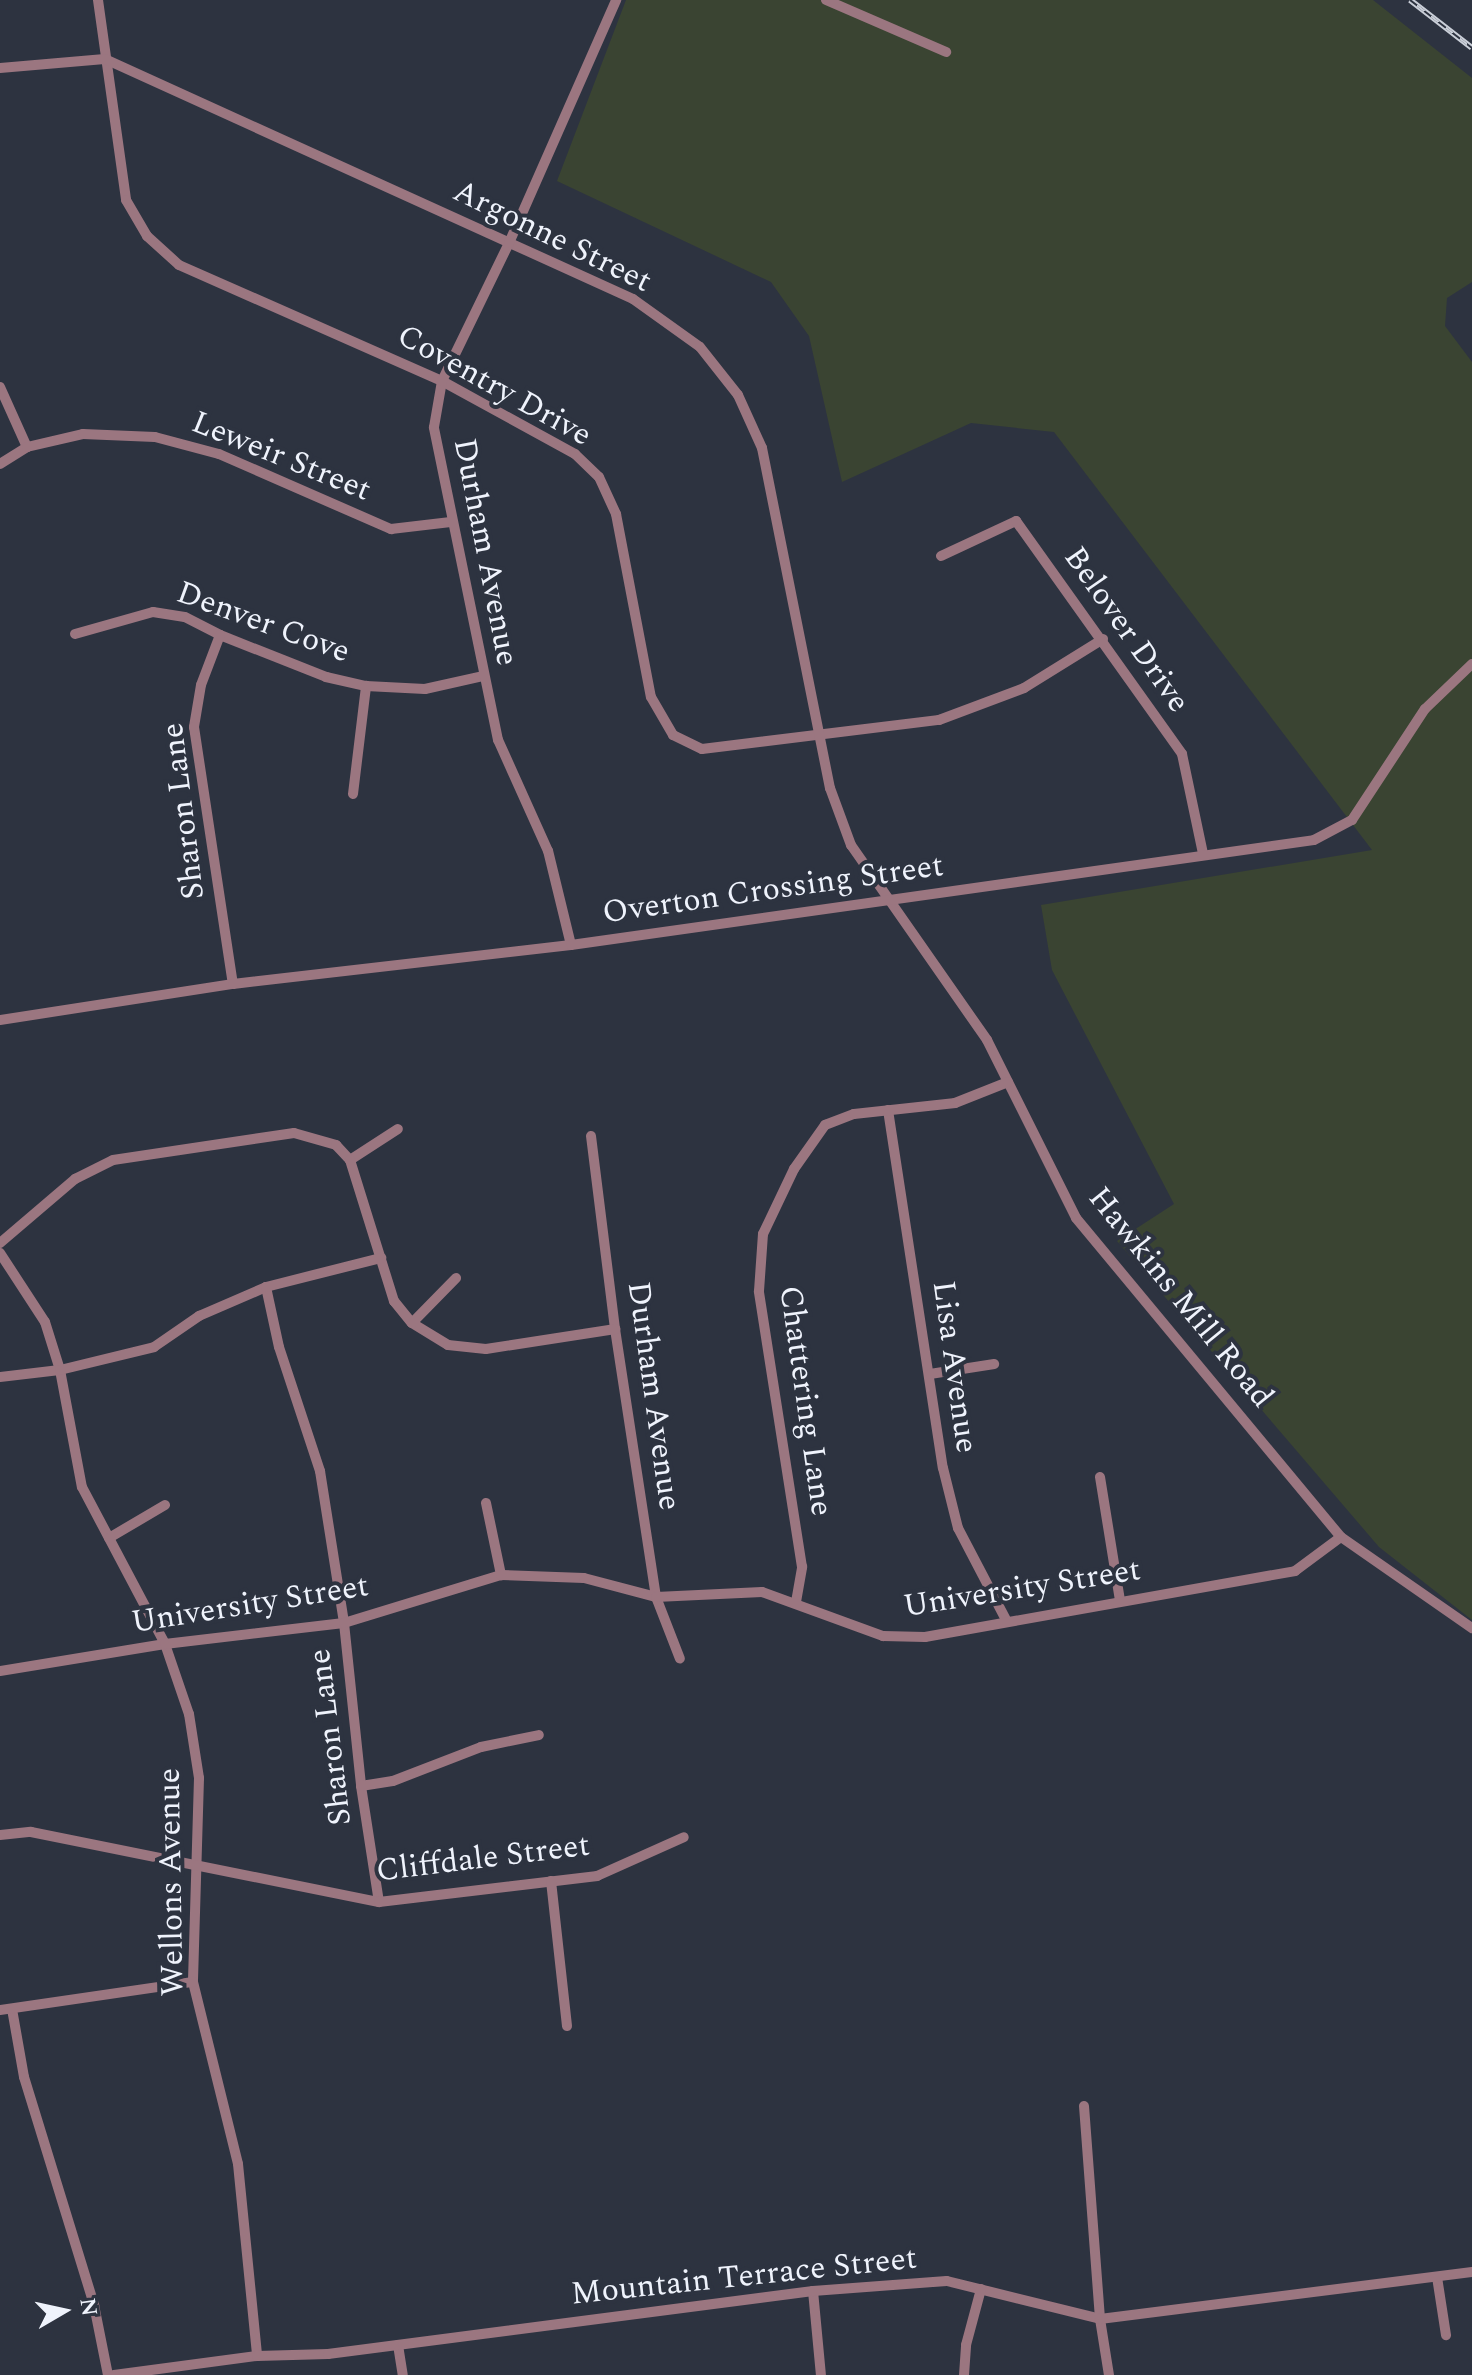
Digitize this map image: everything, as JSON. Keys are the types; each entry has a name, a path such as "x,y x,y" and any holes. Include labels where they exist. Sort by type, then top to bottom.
{"street":[{"name":"Coventry Drive","path":"98,0 126,200 147,236 179,265 442,381 575,454 599,477 616,514 651,697 673,735 702,749 821,737 939,720 1024,688 1103,639"},
{"name":"Durham Avenue","path":"571,945 548,851 498,740 434,427 442,381 509,243 616,0"},
{"path":"826,0 946,52"},
{"name":"Argonne Street","path":"0,68 105,59 633,299 700,347 738,395 762,448 830,788 851,845 892,901"},
{"path":"0,387 27,447"},
{"name":"Leweir Street","path":"0,464 27,447 83,434 155,437 219,454 391,529 451,522"},
{"name":"Belover Drive","path":"941,556 1016,521 1182,754 1203,854"},
{"name":"Denver Cove","path":"75,634 153,612 185,617 220,635 326,677 366,686 425,689 483,676"},
{"name":"Sharon Lane","path":"220,635 201,685 194,727 233,984"},
{"name":"Overton Crossing Street","path":"0,1020 233,984 571,945 1314,840 1352,820 1425,709 1472,664"},
{"path":"353,794 366,686"},
{"name":"Hawkins Mill Road","path":"892,901 987,1040 1076,1218 1341,1537 1472,1628"},
{"name":"Chattering Lane","path":"796,1602 802,1567 759,1291 763,1234 794,1169 825,1125 854,1114 955,1103 1008,1082"},
{"name":"Lisa Avenue","path":"888,1110 943,1468 958,1528 988,1579 1006,1620"},
{"path":"350,1160 398,1129"},
{"path":"0,1243 75,1179 113,1160 294,1133 336,1145 350,1160 394,1301 412,1323 448,1345 486,1349 615,1329"},
{"name":"Durham Avenue","path":"591,1136 615,1329 656,1597 680,1659"},
{"name":"Wellons Avenue","path":"0,1253 45,1322 60,1370 82,1487 165,1644 189,1714 199,1778 193,1982 238,2164 257,2356"},
{"path":"0,1377 60,1370 154,1347 199,1316 266,1287 381,1258"},
{"path":"412,1323 456,1278"},
{"name":"Sharon Lane","path":"266,1287 279,1347 320,1471 344,1623 361,1786 379,1902"},
{"path":"930,1374 994,1364"},
{"path":"1100,1477 1120,1601"},
{"path":"486,1503 501,1575"},
{"path":"109,1538 165,1505"},
{"name":"University Street","path":"0,1671 165,1644 344,1623 501,1575 584,1578 656,1597 762,1592 883,1636 925,1637 1006,1620 1295,1571 1341,1537"},
{"path":"361,1786 393,1781 481,1747 539,1735"},
{"name":"Cliffdale Street","path":"0,1835 31,1832 379,1902 597,1876 684,1837"},
{"path":"551,1881 567,2026"},
{"path":"0,2010 193,1982"},
{"path":"12,2009 24,2077 94,2305 111,2375"},
{"path":"1084,2106 1100,2319 1109,2375"},
{"name":"Mountain Terrace Street","path":"111,2375 257,2356 328,2354 813,2291 947,2281 1100,2319 1472,2272"},
{"path":"1437,2277 1446,2335"},
{"path":"964,2375 966,2345 981,2289"},
{"path":"813,2291 821,2375"},
{"path":"398,2345 403,2375"}],"green space":[{"path":"626,0 1373,0 1472,78 1472,282 1447,298 1445,326 1472,362 1472,1620 1379,1547 1117,1241 1174,1204 1052,970 1041,905 1372,850 1054,432 971,423 842,482 809,336 771,282 557,181"}],"railway":[{"path":"1410,0 1472,48"}]}
